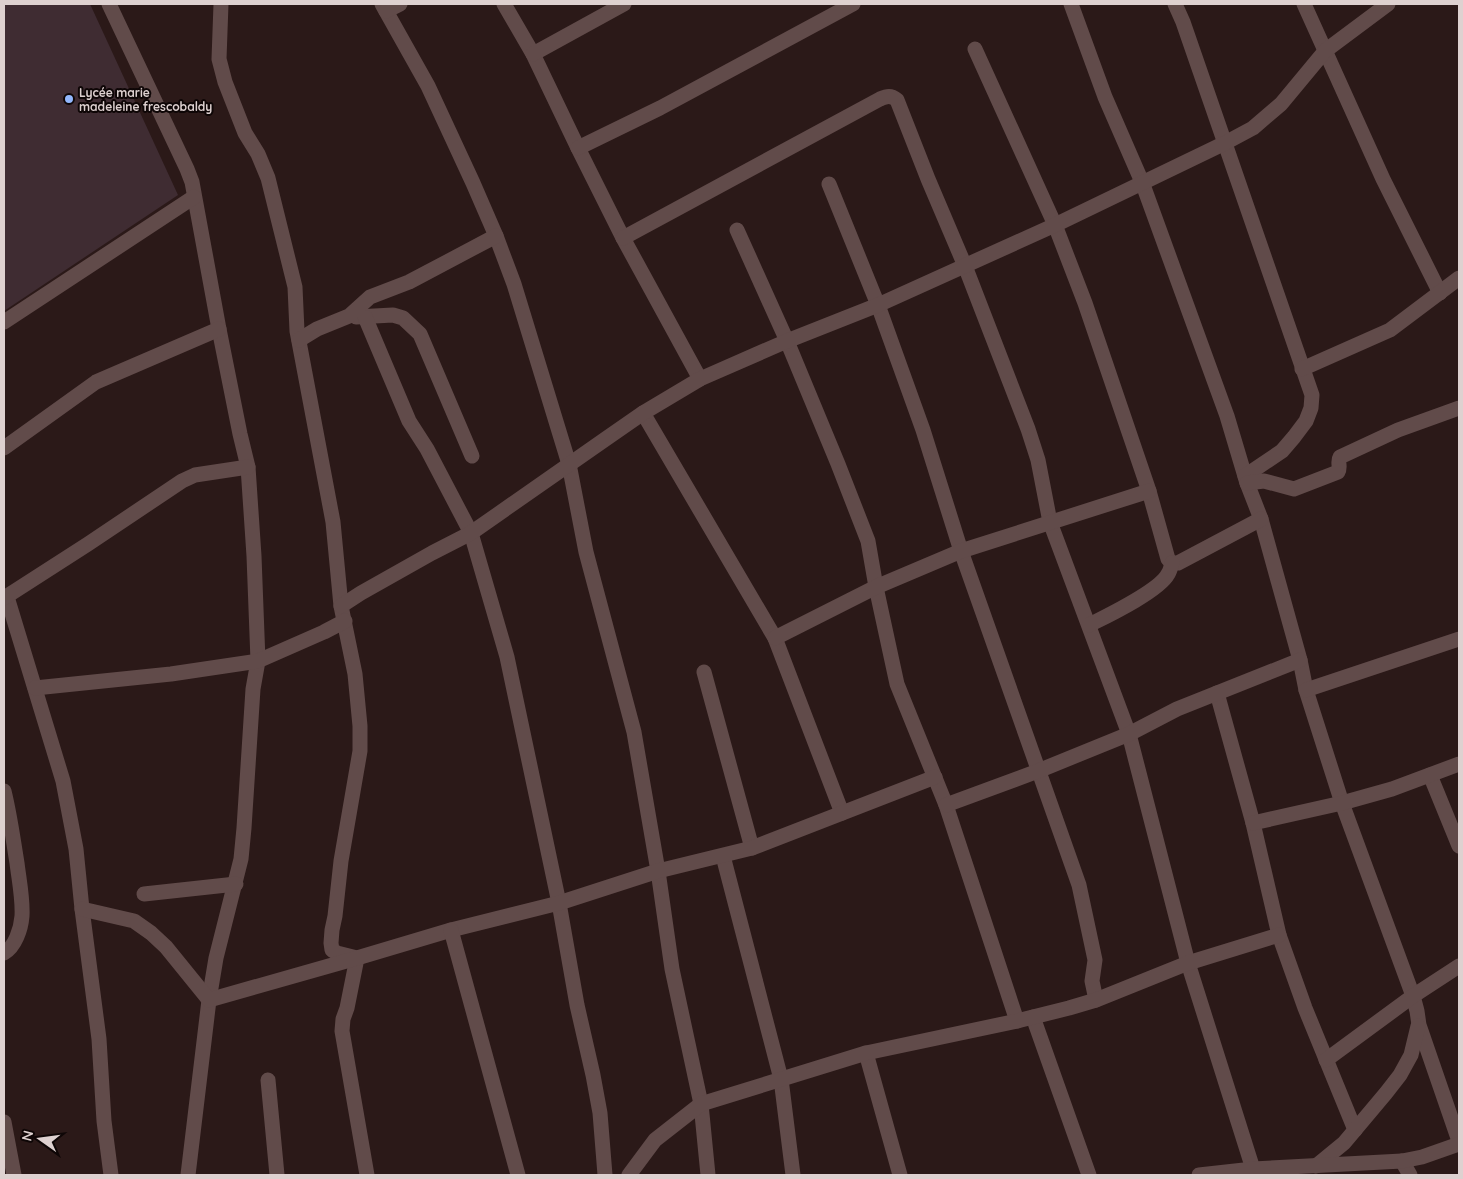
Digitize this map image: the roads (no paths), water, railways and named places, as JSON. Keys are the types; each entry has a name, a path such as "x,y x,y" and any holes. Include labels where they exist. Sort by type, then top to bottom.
{"street":[{"path":"109,4 188,169 192,182 219,329 248,467 258,661 253,689 244,828 236,884 216,958 209,1000 188,1175"},
{"path":"221,4 220,59 225,82 245,133 258,154 268,178 295,287 296,322 333,522 341,606 355,674 360,726 360,751 345,836 330,943 332,950 336,953 357,958"},
{"path":"400,4 384,8 428,86 496,236 514,284 569,464 586,552 634,732 658,872 672,969 701,1104 708,1175"},
{"path":"504,4 533,54 623,238 700,379"},
{"path":"533,54 624,4"},
{"path":"578,148 660,108 853,4"},
{"path":"1071,4 1105,97 1142,182 1227,416 1246,480 1261,519 1300,660 1306,690 1342,803 1417,1011 1416,1041 1400,1075 1344,1143 1316,1166"},
{"path":"1175,4 1183,22 1312,395 1312,408 1306,421 1282,451 1246,480"},
{"path":"1304,4 1383,179 1440,293"},
{"path":"341,606 361,593 471,533 643,413 700,379 787,341 878,305 965,266 1055,225 1253,128 1282,104 1326,50 1388,4"},
{"path":"975,48 1055,225 1085,303 1149,491 1168,560 1172,563 1178,563 1261,519"},
{"path":"623,238 887,96 897,100 965,266 1028,429 1038,460 1050,522 1129,734 1188,964 1253,1169"},
{"path":"829,184 878,305 923,430 961,551 1079,885 1095,960 1092,981 1096,1000"},
{"path":"4,322 194,197"},
{"path":"737,230 787,341 868,541 897,684 946,805 1017,1021"},
{"path":"299,340 317,329 349,316 370,297 409,282 496,236"},
{"path":"1302,369 1390,330 1459,278"},
{"path":"349,316 393,315 403,318 420,334 472,456"},
{"path":"365,317 409,421 427,449 471,533 507,657 559,903 577,1005 593,1075 598,1104 605,1175"},
{"path":"296,322 317,329"},
{"path":"4,448 96,382 219,329"},
{"path":"1246,480 1264,481 1294,489 1338,472 1340,457 1398,430 1459,408"},
{"path":"643,413 775,638 842,813"},
{"path":"111,1175 104,1121 99,1039 76,849 63,781 5,597 182,481 195,475 248,467"},
{"path":"775,638 876,587 961,551 1149,491"},
{"path":"1089,625 1135,601 1158,585 1168,576 1172,563"},
{"path":"35,688 171,674 258,661 324,632 344,621"},
{"path":"1306,690 1459,639"},
{"path":"946,805 1129,734 1178,708 1300,660"},
{"path":"704,672 752,848"},
{"path":"1217,694 1253,823 1279,935 1304,1008 1355,1130"},
{"path":"1253,823 1342,803 1392,789 1459,764"},
{"path":"1430,774 1459,846"},
{"path":"209,1000 451,930 559,903 658,872 752,848 935,777"},
{"path":"4,791 10,814 20,886 22,916 21,925 14,943 4,953"},
{"path":"724,856 781,1078 793,1175"},
{"path":"144,894 236,884"},
{"path":"82,909 134,921 151,933 166,947 209,1000"},
{"path":"451,930 518,1175"},
{"path":"629,1175 655,1140 701,1104 866,1053 1017,1021 1096,1000 1188,964 1279,935"},
{"path":"357,958 342,1032 367,1175"},
{"path":"1326,1060 1412,996 1459,966"},
{"path":"1033,1017 1089,1175"},
{"path":"1199,1175 1253,1169 1402,1161 1422,1157 1459,1143 1418,1025"},
{"path":"866,1053 900,1175"},
{"path":"268,1080 277,1175"},
{"path":"4,1122 14,1175"},
{"path":"1402,1161 1410,1175"}],"place":[{"name":"Lycée marie madeleine frescobaldy","path":"69,99"}]}
